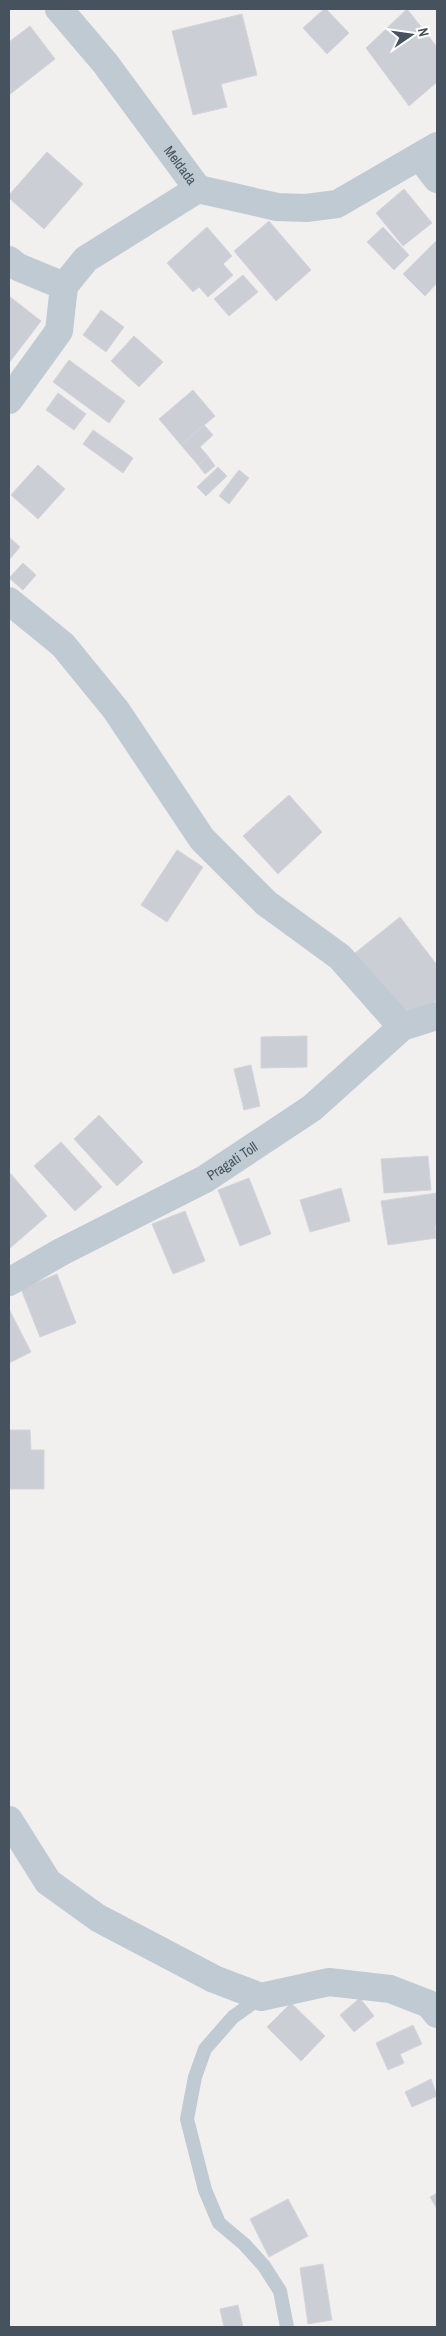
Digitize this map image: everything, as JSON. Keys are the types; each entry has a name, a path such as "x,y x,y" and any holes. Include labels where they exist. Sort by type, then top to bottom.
{"street":[{"name":"Meldada","path":"59,9 104,63 198,188 86,260 64,286"},
{"path":"198,188 277,207 306,208 337,204 428,152 437,178"},
{"path":"9,260 18,267 64,286 59,331 9,400"},
{"path":"9,601 63,645 104,695 202,839 266,903 340,957 402,1027"},
{"name":"Pragati Toll","path":"9,1282 61,1252 204,1179 312,1108 402,1027 437,1016"},
{"path":"9,1820 48,1882 98,1918 214,1979 261,1997 329,1982 390,1989 429,2004 437,2014"}],"lane":[{"path":"261,1997 233,2016 205,2049 195,2077 187,2120 205,2190 219,2223 244,2244 264,2266 280,2292 287,2327"}],"building":[{"path":"324,9 349,33 327,54 303,28"},
{"path":"407,9 437,47 437,82 409,106 366,48"},
{"path":"242,14 257,75 221,84 227,107 193,115 172,31"},
{"path":"30,26 55,59 9,95 9,42"},
{"path":"47,152 83,184 44,229 9,198 9,195"},
{"path":"404,189 432,223 403,246 376,213"},
{"path":"269,221 311,270 276,301 234,251"},
{"path":"207,227 232,256 223,264 233,275 208,297 199,287 193,292 167,263"},
{"path":"383,227 409,255 394,270 367,242"},
{"path":"437,240 437,283 425,296 403,274"},
{"path":"243,275 258,292 229,316 214,299"},
{"path":"9,296 41,321 9,363"},
{"path":"101,310 124,327 106,352 83,335"},
{"path":"134,336 163,362 139,387 111,361"},
{"path":"69,360 125,401 109,423 53,382"},
{"path":"193,390 215,416 181,445 159,419"},
{"path":"58,393 86,414 74,430 46,410"},
{"path":"204,425 213,435 200,447 208,456 198,465 181,445"},
{"path":"93,430 133,458 123,473 83,444"},
{"path":"208,456 215,466 205,474 198,465"},
{"path":"38,465 65,489 38,519 11,495"},
{"path":"218,467 227,476 206,496 197,487"},
{"path":"239,470 249,478 229,504 219,496"},
{"path":"9,537 20,547 9,560"},
{"path":"23,563 36,575 23,590 9,578"},
{"path":"289,795 322,832 278,874 243,836"},
{"path":"177,850 203,867 167,922 141,905"},
{"path":"400,917 437,965 437,1000 408,1022 355,953"},
{"path":"307,1036 307,1067 261,1068 261,1037"},
{"path":"251,1065 260,1106 244,1110 234,1069"},
{"path":"99,1115 143,1162 117,1186 74,1139"},
{"path":"61,1142 102,1187 75,1211 34,1166"},
{"path":"428,1156 431,1190 384,1193 381,1159"},
{"path":"9,1174 47,1216 9,1249"},
{"path":"249,1178 271,1234 240,1246 218,1190"},
{"path":"341,1188 350,1221 310,1232 300,1200"},
{"path":"437,1193 436,1238 388,1245 381,1201"},
{"path":"185,1211 205,1261 173,1274 152,1224"},
{"path":"57,1274 76,1323 40,1337 21,1289"},
{"path":"9,1309 31,1352 9,1363"},
{"path":"9,1430 30,1430 31,1450 44,1450 44,1489 9,1489"},
{"path":"360,1998 374,2016 354,2032 340,2015"},
{"path":"291,2003 325,2036 301,2061 267,2027"},
{"path":"413,2025 422,2044 400,2054 404,2063 388,2070 376,2043"},
{"path":"431,2079 437,2096 412,2107 405,2092"},
{"path":"437,2193 437,2209 430,2197"},
{"path":"288,2199 308,2236 269,2257 250,2219"},
{"path":"323,2264 332,2320 308,2324 300,2268"},
{"path":"238,2305 243,2327 224,2327 220,2309"}]}
